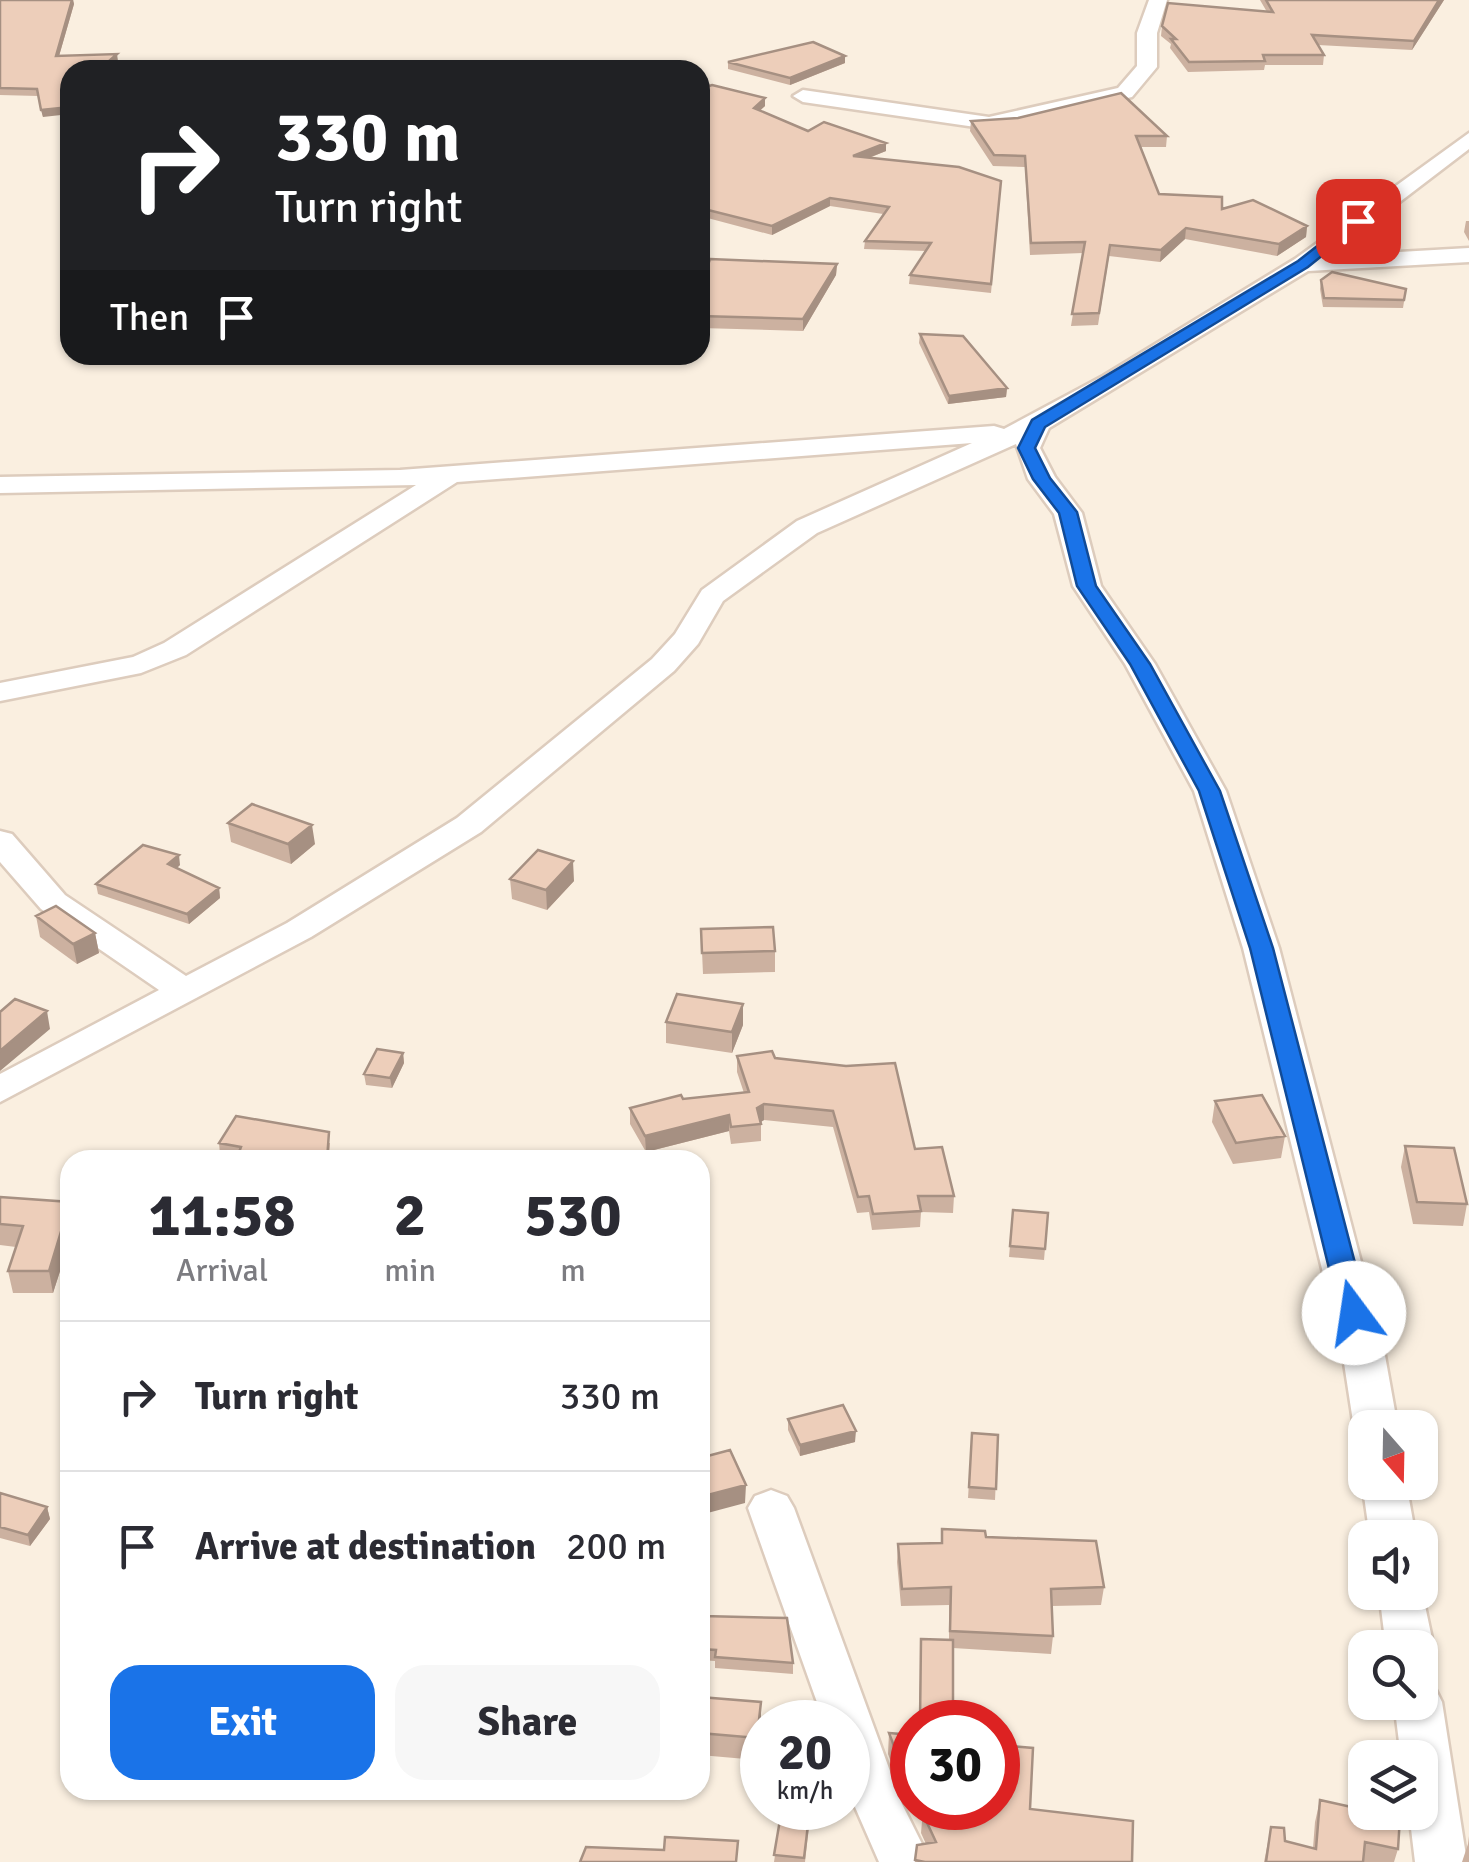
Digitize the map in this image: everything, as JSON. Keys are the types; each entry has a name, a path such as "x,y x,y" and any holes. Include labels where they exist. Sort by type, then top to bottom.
{"street":[{"path":"803,96 976,123 1125,94 1147,67 1147,33 1158,0"},
{"path":"0,1090 299,930 469,825 662,666 686,638 712,596 807,527 1029,428 1303,264 1469,140"},
{"path":"1303,264 1469,254"},
{"path":"0,486 452,474 1029,428"},
{"path":"1029,428 1027,448 1042,479 1068,512 1086,586 1140,664 1210,791 1262,948 1363,1350 1373,1410"},
{"path":"0,692 140,664 175,650 452,474"},
{"path":"0,841 53,902 186,992"},
{"path":"772,1508 878,1806 906,1862"},
{"path":"1421,1720 1441,1862"}],"building":[{"path":"0,0 72,0 56,56 117,54 110,60 60,60 60,108 41,110 37,89 0,88"},
{"path":"1266,0 1439,0 1414,41 1312,35 1324,55 1263,55 1265,61 1189,62 1171,39 1176,39 1162,26 1168,3 1273,12"},
{"path":"813,42 845,56 790,78 728,62"},
{"path":"710,86 765,98 754,108 808,131 824,122 886,143 853,156 959,167 1001,181 991,284 910,275 931,243 865,241 889,207 830,198 772,226 710,210"},
{"path":"1121,93 1167,136 1136,136 1159,194 1222,197 1222,209 1253,200 1307,226 1279,244 1186,228 1161,250 1110,245 1099,313 1072,314 1085,242 1031,243 1025,156 994,155 971,121 1018,118"},
{"path":"710,259 837,264 803,319 710,316"},
{"path":"1332,272 1406,289 1404,300 1324,298 1321,280"},
{"path":"920,334 963,336 1007,388 949,396"},
{"path":"252,804 312,825 288,844 228,823"},
{"path":"143,845 179,855 168,864 219,888 187,914 96,884"},
{"path":"538,850 573,861 546,890 510,879"},
{"path":"56,906 95,933 73,944 36,916"},
{"path":"773,927 775,951 702,953 701,929"},
{"path":"677,994 743,1004 732,1032 666,1022"},
{"path":"15,999 47,1011 0,1051 0,1012"},
{"path":"377,1049 403,1053 390,1078 364,1074"},
{"path":"772,1051 775,1058 846,1066 895,1063 915,1149 942,1147 954,1196 918,1196 921,1211 873,1214 869,1196 858,1197 833,1111 764,1104 757,1108 761,1124 731,1127 729,1115 645,1136 630,1108 681,1095 683,1099 749,1092 737,1056"},
{"path":"1262,1095 1285,1136 1236,1143 1215,1101"},
{"path":"236,1116 329,1132 328,1150 240,1150 241,1147 219,1143"},
{"path":"1405,1146 1454,1148 1467,1204 1417,1202"},
{"path":"0,1197 60,1201 60,1235 49,1271 8,1271 23,1226 0,1224"},
{"path":"1013,1210 1048,1213 1045,1249 1010,1246"},
{"path":"843,1405 856,1431 800,1445 788,1419"},
{"path":"972,1433 998,1435 996,1489 969,1487"},
{"path":"730,1450 746,1485 710,1494 710,1455"},
{"path":"0,1493 47,1507 28,1535 0,1527"},
{"path":"942,1529 985,1531 986,1537 1096,1541 1104,1587 1051,1589 1053,1636 950,1631 951,1587 902,1589 898,1544 942,1543"},
{"path":"710,1616 787,1618 793,1663 715,1657 716,1650 710,1650"},
{"path":"921,1639 953,1640 953,1700 920,1700"},
{"path":"710,1698 740,1700 740,1737 710,1734"},
{"path":"1020,1747 1033,1748 1030,1809 1133,1821 1132,1862 915,1860 917,1845 936,1842 930,1830 1020,1830"},
{"path":"1320,1800 1348,1806 1348,1830 1399,1830 1398,1849 1365,1842 1363,1862 1266,1862 1271,1827 1284,1828 1285,1841 1316,1849"},
{"path":"778,1830 807,1830 804,1858 774,1855"},
{"path":"665,1837 738,1841 736,1862 580,1862 586,1847 664,1850"}],"route":[{"path":"1354,1313 1262,948 1210,791 1140,664 1086,586 1068,512 1042,479 1027,448 1038,424 1303,264 1358,221"}]}
